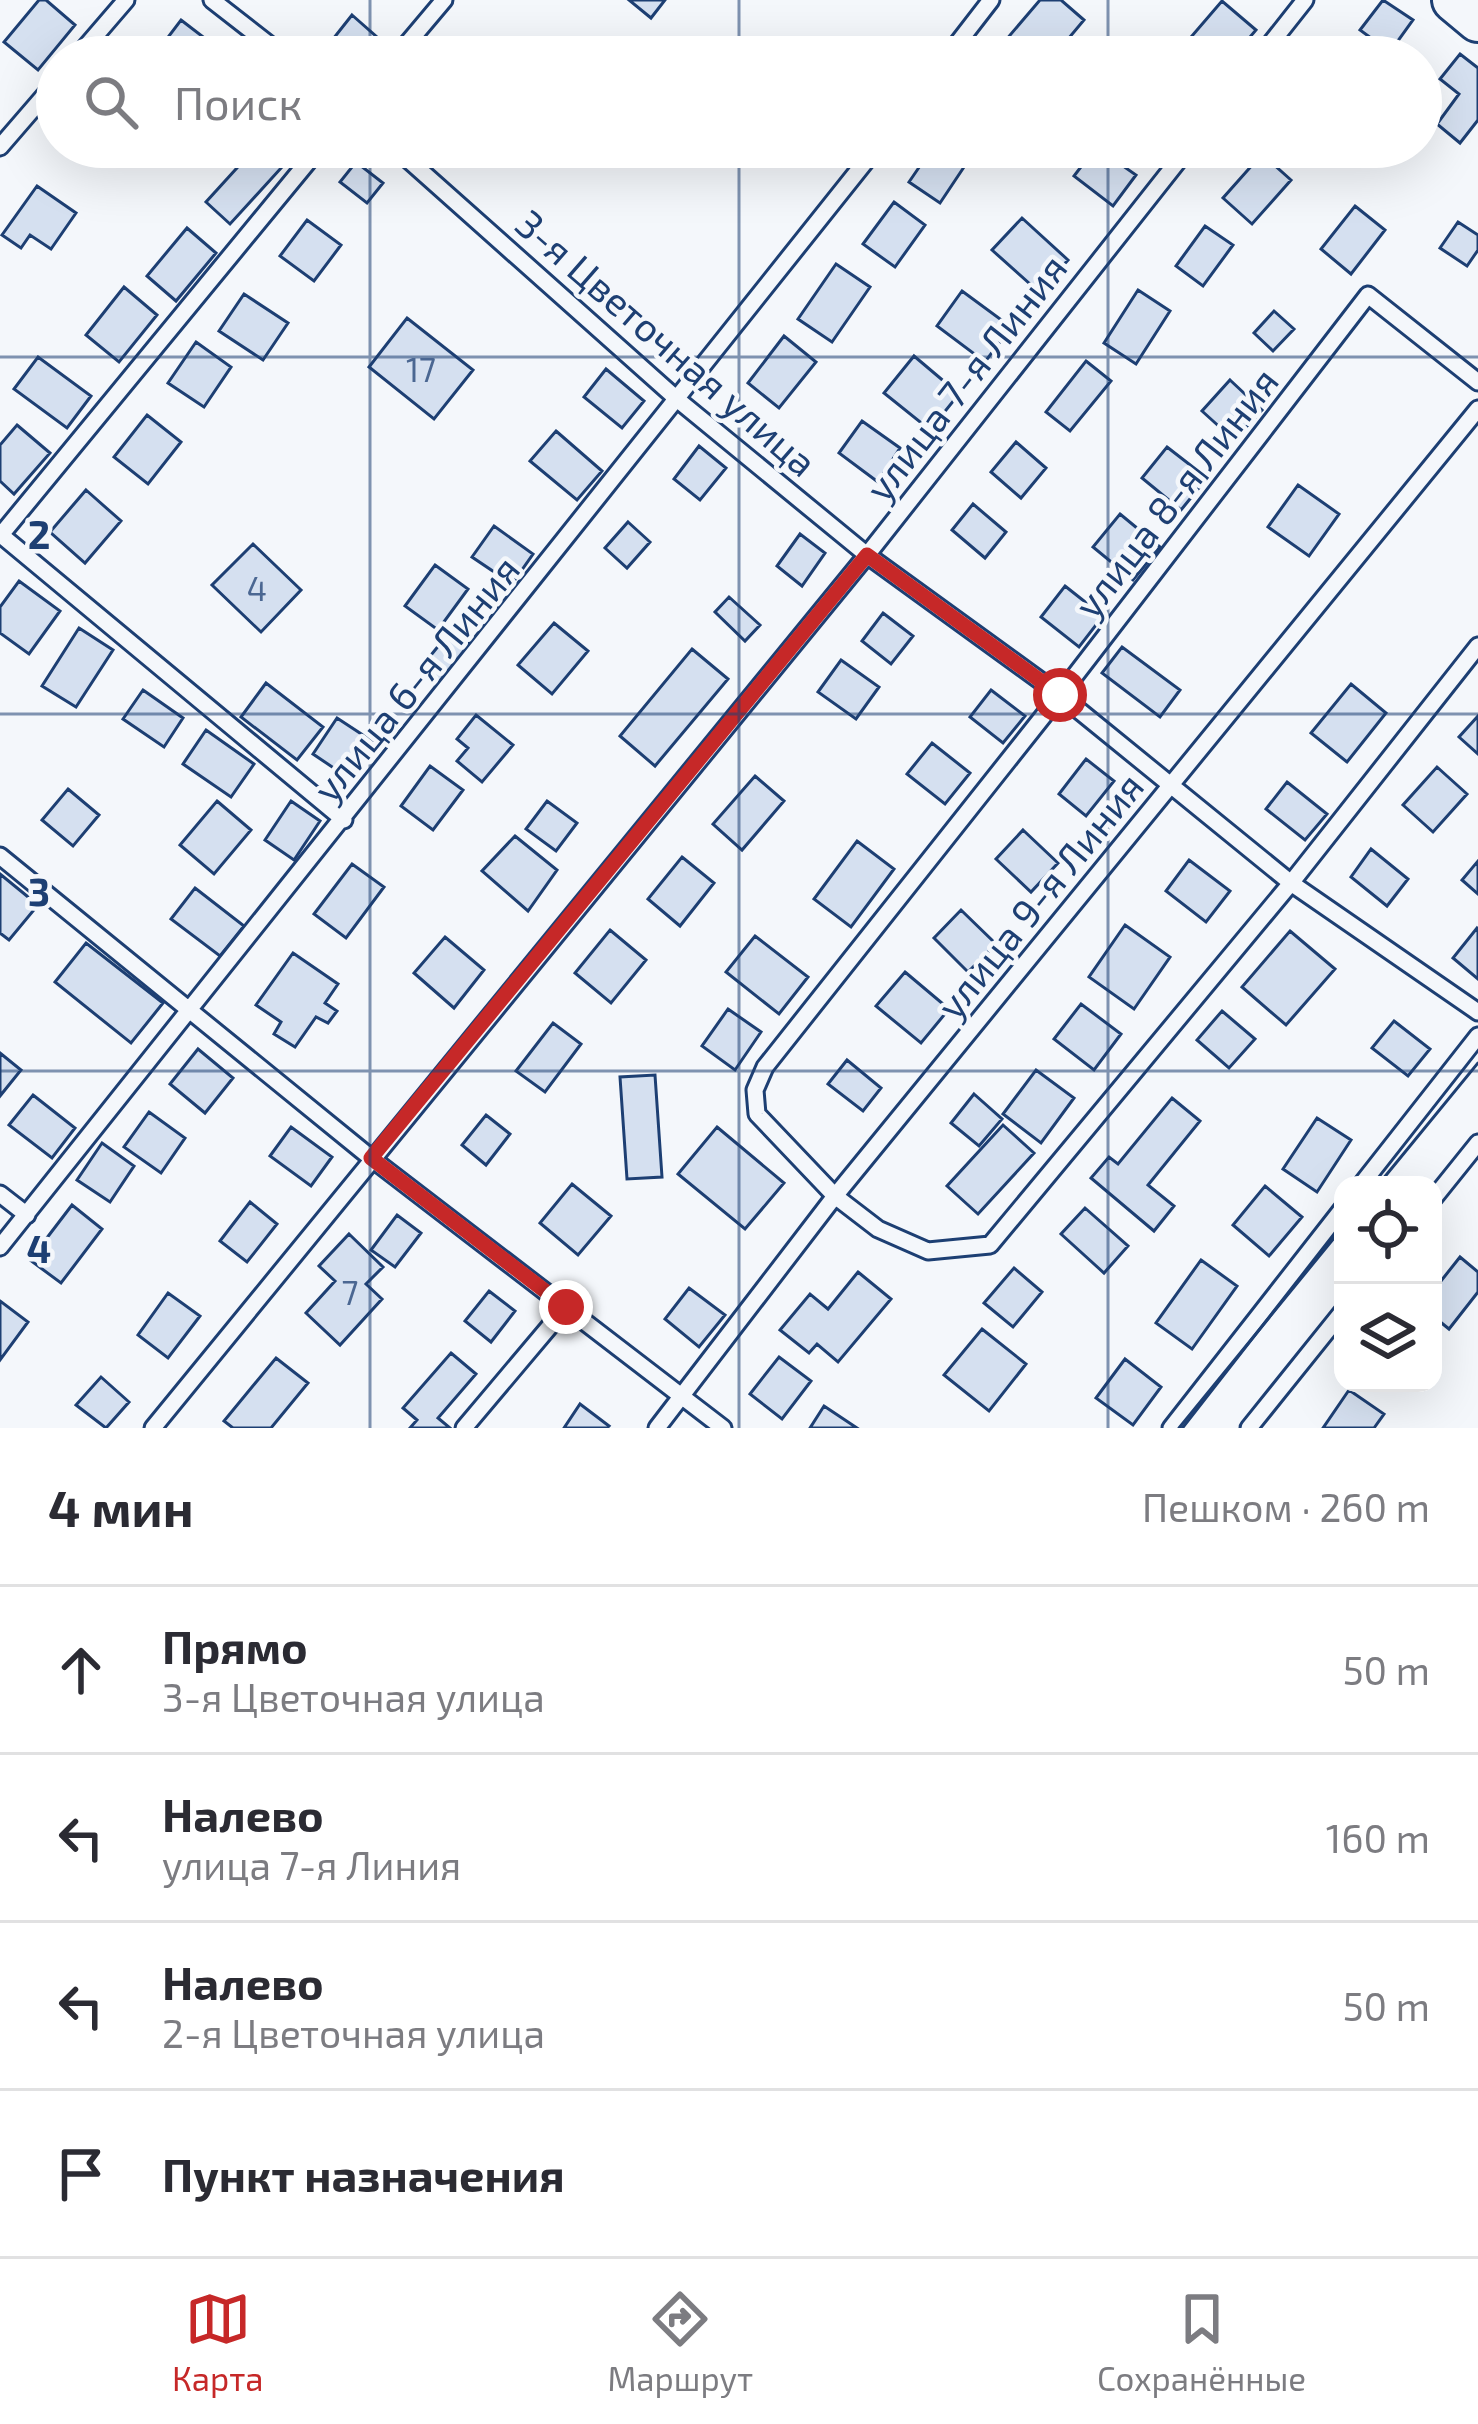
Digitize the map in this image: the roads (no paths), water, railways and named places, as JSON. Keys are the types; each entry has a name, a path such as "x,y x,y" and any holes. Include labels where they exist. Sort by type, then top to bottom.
{"street":[{"path":"1454,0 1478,20"}],"lane":[{"path":"95,36 126,0"},
{"path":"212,0 258,36"},
{"path":"414,36 444,0"},
{"path":"964,36 992,0"},
{"path":"1277,36 1305,0"},
{"path":"0,147 36,105"},
{"path":"303,168 0,536 344,820"},
{"name":"3-я Цветочная улица","path":"418,168 678,400 867,555 1060,695 1291,883 1478,1012"},
{"name":"улица 6-я Линия","path":"0,1247 860,168"},
{"name":"улица 7-я Линия","path":"153,1428 867,555 1172,168"},
{"name":"улица 8-я Линия","path":"835,1196 757,1114 755,1090 765,1066 1060,695 1368,295 1478,382"},
{"name":"улица 9-я Линия","path":"657,1428 835,1196 1478,409"},
{"path":"835,1196 878,1229 928,1251 990,1245 1291,883 1478,646"},
{"path":"0,856 371,1158 723,1428"},
{"path":"1368,1176 1478,1036"},
{"path":"1442,1188 1478,1143"},
{"path":"0,1194 26,1215"},
{"path":"1171,1428 1334,1220"},
{"path":"464,1428 566,1307"},
{"path":"1249,1428 1334,1322"}],"tram line":[{"path":"1385,1176 1478,1063"},
{"path":"1179,1428 1334,1238"}]}
